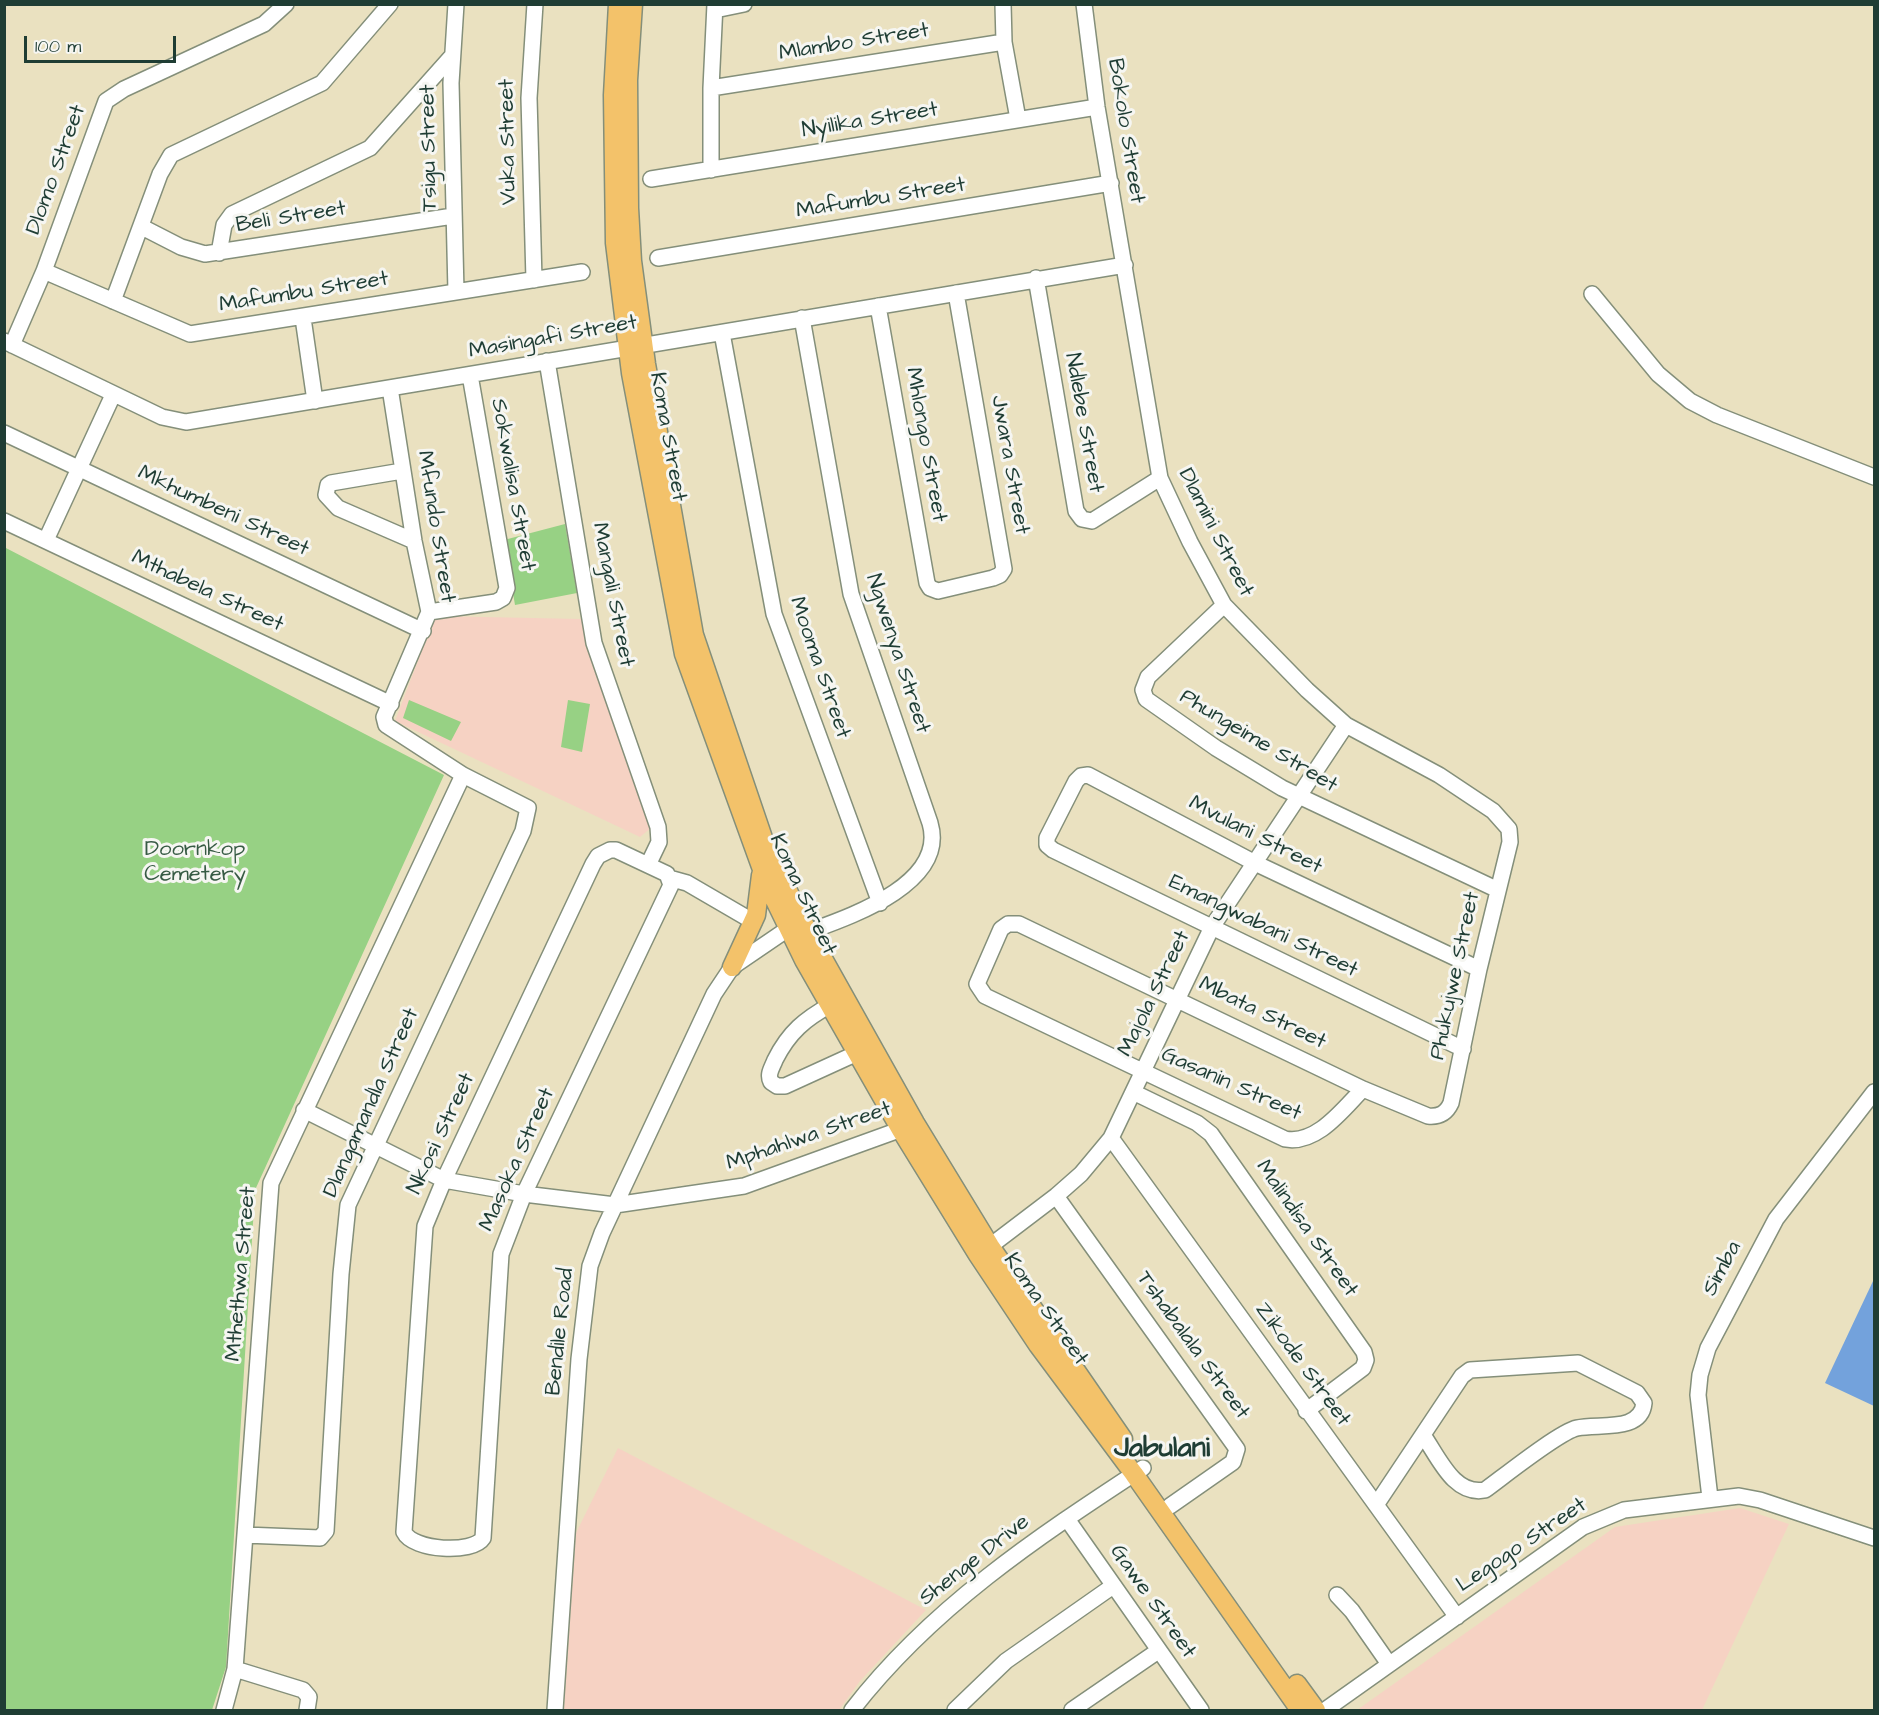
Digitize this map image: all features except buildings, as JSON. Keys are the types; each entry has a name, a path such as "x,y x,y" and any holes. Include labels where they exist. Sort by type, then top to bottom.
{"main road":[{"name":"Koma Street","path":"618,4 614,74 617,276 635,345 694,635 765,844 832,1004 865,1049"},
{"name":"Koma Street","path":"633,4 628,80 629,208 635,345 682,646 761,868 799,926 908,1126 984,1250 1139,1471 1300,1710"},
{"path":"732,967 754,922 760,890 761,868"},
{"name":"Koma Street","path":"1139,1471 1170,1506 1316,1710"}],"street":[{"name":"Dlomo Street","path":"8,343 44,271 106,101 124,89 264,24 286,4"},
{"path":"113,301 160,174 171,155 322,83 390,4"},
{"name":"Tsigu Street","path":"456,4 452,56 456,292"},
{"name":"Vuka Street","path":"534,280 529,98 535,4"},
{"path":"711,170 711,88 715,7 744,4"},
{"path":"1003,4 1004,42 1018,119"},
{"name":"Bokolo Street","path":"1084,4 1096,107 1125,265"},
{"name":"Mlambo Street","path":"711,88 1004,42"},
{"path":"219,253 224,225 232,214 370,147 452,56"},
{"name":"Nyilika Street","path":"651,179 1096,107"},
{"name":"Mafumbu Street","path":"658,258 1111,183"},
{"name":"Beli Street","path":"142,227 190,251 219,253 453,216"},
{"name":"Masingafi Street","path":"8,343 112,395 162,417 180,422 1125,265"},
{"name":"Dlamini Street","path":"1125,265 1160,478 1190,542 1224,605 1272,656 1346,725 1439,775 1487,806 1509,829"},
{"name":"Mafumbu Street","path":"44,271 190,334 303,318 582,272"},
{"name":"Ndlebe Street","path":"1036,278 1075,507 1079,517 1085,521 1095,519 1160,478"},
{"name":"Jwara Street","path":"932,590 940,591 993,578 1000,575 1004,569 956,293"},
{"path":"1592,294 1658,374 1690,401 1717,415 1875,477"},
{"name":"Mhlongo Street","path":"878,306 927,583 932,590"},
{"path":"303,318 315,401"},
{"name":"Ngwenya Street","path":"799,926 880,903 900,890 920,868 930,848 932,828 851,594 802,318"},
{"name":"Mooma Street","path":"722,333 774,614 880,903"},
{"name":"Mangali Street","path":"547,361 594,643 658,827 659,842 648,866"},
{"name":"Sokwalisa Street","path":"429,612 496,602 503,598 507,588 470,375"},
{"name":"Mfundo Street","path":"390,388 414,541 429,612 391,704"},
{"path":"46,540 112,395"},
{"name":"Mkhumbeni Street","path":"4,433 423,631"},
{"path":"402,471 331,483 328,485 326,495 338,508 414,541"},
{"name":"Mthabela Street","path":"4,521 391,704"},
{"name":"Phungeime Street","path":"1224,605 1148,677 1144,685 1144,695 1158,709 1208,742 1299,797 1498,890"},
{"path":"391,704 384,717 390,730 463,775"},
{"name":"Majola Street","path":"984,1250 1056,1196 1081,1174 1111,1138 1212,927 1346,725"},
{"name":"Dlangamandla Street","path":"245,1535 320,1538 326,1531 346,1214 353,1190 523,831 528,808 463,775"},
{"name":"Mthethwa Street","path":"224,1710 235,1669 269,1198 274,1173 463,775"},
{"name":"Mvulani Street","path":"1046,843 1076,781 1086,775 1255,863 1479,969"},
{"name":"Phukujwe Street","path":"1428,1116 1442,1114 1452,1103 1479,969 1510,842 1509,829"},
{"name":"Emangwabani Street","path":"1046,843 1053,850 1463,1049"},
{"name":"Nkosi Street","path":"408,1540 405,1526 425,1226 444,1180 598,856 610,850 616,850 667,874 670,882 687,883 754,922"},
{"name":"Masoka Street","path":"408,1540 424,1547 470,1547 479,1543 483,1538 501,1254 524,1194 670,882"},
{"name":"Mbata Street","path":"1011,924 1024,926 1363,1089 1428,1116"},
{"name":"Gasanin Street","path":"1011,924 1001,928 978,981 982,994 1143,1072 1294,1140 1311,1136 1363,1089"},
{"name":"Bendile Road","path":"555,1710 579,1359 592,1259 615,1204 714,994 732,967 799,926"},
{"path":"832,1004 806,1019 791,1033 772,1067 769,1079 777,1086 785,1086 865,1049"},
{"name":"Malindisa Street","path":"1132,1092 1197,1123 1211,1134 1364,1352 1366,1360 1361,1369 1306,1411"},
{"name":"Simba","path":"1710,1498 1698,1395 1700,1375 1708,1348 1776,1219 1875,1092"},
{"name":"Mphahlwa Street","path":"304,1110 444,1180 524,1194 615,1204 744,1186 908,1126"},
{"name":"Zikode Street","path":"1111,1138 1457,1617"},
{"name":"Tshabalala Street","path":"1056,1196 1237,1449 1233,1462 1170,1506"},
{"path":"1376,1505 1463,1374 1473,1369 1578,1362 1637,1393 1644,1403 1641,1414 1631,1422 1572,1429 1485,1490 1473,1492 1458,1485 1423,1435"},
{"name":"Shenge Drive","path":"852,1710 886,1668 961,1596 1067,1519 1139,1471"},
{"name":"Legogo Street","path":"1324,1710 1598,1520 1633,1508 1739,1496 1760,1500 1875,1538"},
{"name":"Gawe Street","path":"1067,1519 1201,1710"},
{"path":"955,1710 1006,1661 1113,1586"},
{"path":"1337,1595 1352,1611 1389,1664"},
{"path":"1072,1710 1158,1651"},
{"path":"235,1669 303,1690 309,1697 307,1710"}],"shaded area":[{"path":"435,616 581,619 652,827 640,837 395,721"},
{"path":"618,1448 926,1610 860,1681 839,1710 564,1710 576,1533"},
{"path":"1740,1508 1789,1524 1702,1710 1357,1710 1615,1527"}],"green space":[{"path":"565,524 577,593 515,605 504,540"},
{"name":"Doornkop Cemetery","path":"4,547 444,775 255,1190 226,1667 212,1710 5,1710"},
{"path":"409,700 461,722 451,741 403,718"},
{"path":"568,700 590,704 582,752 561,747"}],"water":[{"path":"1874,1279 1874,1406 1825,1383"}],"district":[{"name":"Jabulani","path":"1162,1450"}]}
